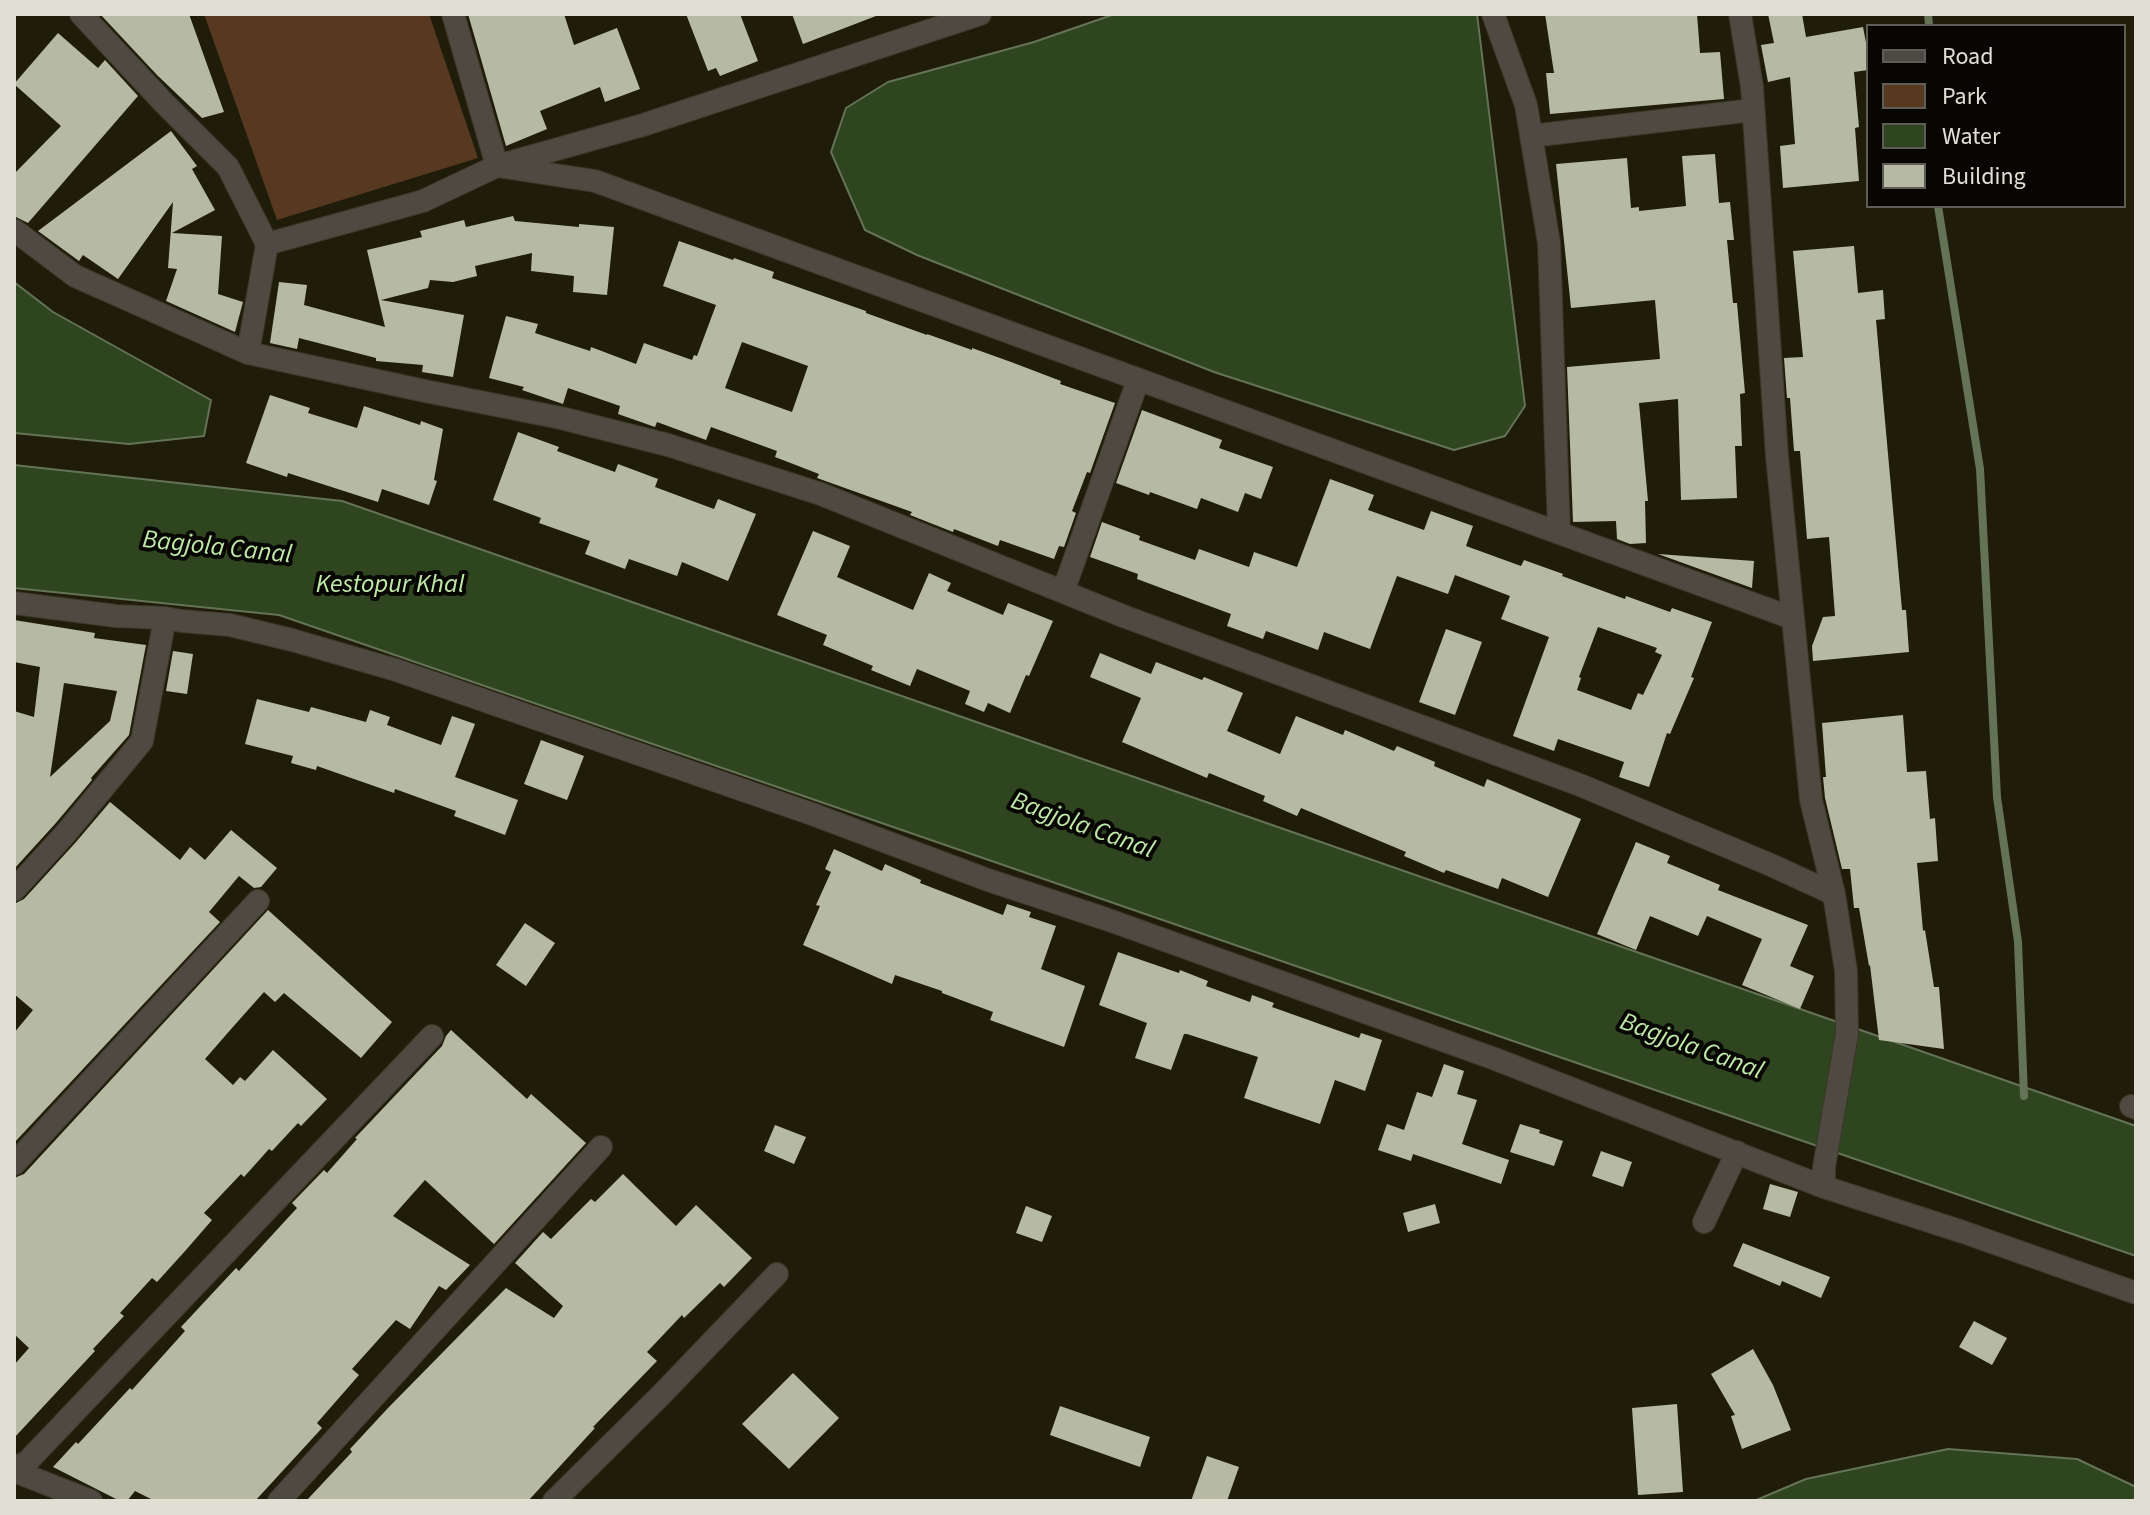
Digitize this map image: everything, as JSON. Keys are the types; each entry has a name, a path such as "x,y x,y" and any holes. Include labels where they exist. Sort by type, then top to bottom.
{"street":[{"path":"81,14 228,167 267,244 248,353"},
{"path":"453,14 497,166"},
{"path":"267,244 423,201 497,166 643,125 980,14"},
{"path":"1493,14 1526,105 1549,243 1559,532"},
{"path":"1740,14 1752,87 1777,456 1811,800 1834,894 1846,971 1847,1034 1824,1177"},
{"path":"1531,136 1753,110"},
{"path":"497,166 595,181 1792,618"},
{"path":"14,230 75,276 248,353 561,418 668,445 821,494 1123,616 1580,785 1834,894"},
{"path":"1063,592 1138,380"},
{"path":"14,603 116,616 230,625 396,670 1106,919 1495,1059 1737,1152 1824,1177 1963,1232 2136,1293"},
{"path":"14,890 142,741 165,618"},
{"path":"14,1164 258,901"},
{"path":"14,1469 27,1462 432,1036"},
{"path":"279,1501 601,1147"},
{"path":"1704,1222 1737,1152"},
{"path":"554,1501 777,1274"},
{"path":"14,1469 91,1501"}],"green space":[{"path":"204,14 429,14 478,158 277,220"}],"water":[{"path":"1115,14 1477,14 1525,406 1505,436 1454,450 1214,372 917,255 865,230 831,152 846,108 888,82 1034,42"},
{"path":"14,282 53,312 211,400 204,436 129,444 14,433"},
{"name":"Kestopur Khal","path":"14,465 342,501 2136,1126 2136,1256 279,615 14,588"},
{"path":"1948,1449 2077,1459 2136,1487 2136,1501 1754,1501 1806,1479"}],"building":[{"path":"100,14 189,14 224,112 202,118"},
{"path":"468,14 564,14 574,45 617,28 640,89 605,102 600,87 540,111 547,129 506,146"},
{"path":"686,14 740,14 758,61 720,76 716,68 708,71"},
{"path":"792,14 876,14 876,16 803,44"},
{"path":"1545,14 1697,14 1700,53 1720,52 1724,99 1550,114 1546,73 1554,73"},
{"path":"1768,14 1802,14 1806,37 1863,27 1866,70 1854,72 1859,127 1855,128 1859,181 1783,188 1780,146 1795,144 1790,77 1768,82 1761,45 1774,43"},
{"path":"58,33 98,68 105,60 138,96 28,223 14,216 14,174 61,126 14,84"},
{"path":"171,131 197,166 192,169 215,210 172,233 222,236 218,294 243,302 235,332 166,301 177,269 168,268 173,202 118,279 83,255 79,261 38,231"},
{"path":"1715,154 1719,203 1730,202 1734,240 1727,240 1733,303 1737,303 1745,393 1740,394 1742,446 1735,446 1737,498 1681,500 1678,399 1639,403 1648,501 1645,501 1646,543 1630,544 1617,539 1616,521 1573,522 1567,367 1660,359 1655,300 1571,308 1556,164 1627,158 1631,208 1639,207 1639,211 1686,206 1682,156"},
{"path":"513,216 515,221 614,227 607,295 573,292 574,276 531,271 532,253 475,266 477,276 453,282 430,280 428,288 381,300 464,315 453,377 422,372 423,365 376,361 376,358 299,338 297,349 270,343 279,282 307,285 304,305 385,327 367,250 422,237 420,231 464,220 466,227"},
{"path":"679,241 774,272 772,278 1011,362 1061,381 1060,384 1115,403 1090,473 1087,472 1072,511 1076,513 1064,547 1059,546 1054,559 1000,540 998,546 954,529 953,532 910,515 912,512 817,478 819,474 775,457 777,451 711,427 706,440 657,422 655,427 618,414 620,406 568,388 563,404 522,390 524,387 489,378 506,316 538,324 535,333 590,351 591,347 636,364 644,343 692,360 694,355 697,356 716,305 663,286","holes":["742,342 808,366 792,412 725,388"]},
{"path":"1854,246 1858,293 1883,290 1885,319 1876,320 1902,610 1906,610 1909,652 1813,661 1812,646 1823,617 1835,616 1829,537 1807,539 1800,451 1794,451 1790,398 1787,398 1784,358 1803,357 1793,251"},
{"path":"270,395 310,408 308,413 357,428 364,406 420,425 421,421 443,429 434,480 437,481 429,505 382,489 378,502 246,463"},
{"path":"1142,410 1222,440 1219,448 1273,467 1261,499 1245,493 1238,512 1201,498 1197,509 1116,483"},
{"path":"518,432 559,447 557,451 615,472 618,464 658,479 655,487 714,509 718,499 756,514 728,581 682,562 677,576 629,559 625,569 585,554 590,541 539,523 541,518 493,500"},
{"path":"1330,479 1374,495 1368,510 1424,530 1431,511 1473,526 1466,546 1521,566 1524,560 1625,599 1626,596 1670,612 1672,608 1712,622 1691,677 1694,678 1670,734 1667,733 1649,787 1619,777 1624,762 1558,739 1554,751 1513,736 1549,637 1501,619 1510,596 1455,575 1448,594 1397,576 1370,649 1324,632 1318,650 1266,631 1263,639 1227,626 1231,614 1137,579 1138,574 1090,557 1102,522 1140,536 1139,540 1195,560 1199,549 1249,567 1254,552 1297,567","holes":["1598,627 1657,648 1655,652 1662,655 1643,695 1638,693 1631,710 1577,690"]},
{"path":"813,531 850,546 837,577 913,610 929,573 951,583 947,591 1003,615 1008,603 1053,621 1010,713 988,703 984,712 965,704 970,691 917,669 910,686 871,670 873,666 823,645 827,635 777,615"},
{"path":"1658,554 1754,561 1752,588"},
{"path":"14,620 95,633 94,638 146,645 129,735 14,869 14,711 34,717 40,667 14,662","holes":["64,683 117,691 110,721 50,777"]},
{"path":"1446,629 1482,642 1455,715 1419,702"},
{"path":"173,651 193,654 187,694 166,691"},
{"path":"1100,653 1151,674 1156,662 1243,693 1227,731 1280,754 1296,716 1343,735 1345,730 1394,751 1397,746 1484,787 1487,779 1581,819 1548,897 1502,878 1498,889 1446,870 1444,873 1404,856 1406,852 1301,808 1297,816 1263,801 1265,796 1209,773 1207,778 1122,742 1141,698 1090,677"},
{"path":"257,699 309,712 311,707 366,722 370,710 390,717 387,725 441,745 452,716 475,724 455,777 518,800 505,835 454,816 456,811 395,789 394,793 317,766 316,770 291,763 293,756 245,744"},
{"path":"1903,715 1907,772 1926,771 1930,819 1935,818 1938,861 1917,863 1923,931 1934,987 1939,987 1944,1049 1879,1040 1859,908 1854,908 1850,869 1842,869 1825,798 1822,723"},
{"path":"541,740 584,756 567,800 524,784"},
{"path":"110,802 180,860 190,847 205,860 231,830 277,868 261,887 254,888 239,876 209,912 220,922 14,1143 14,1033 33,1010 14,994 14,904 24,899"},
{"path":"1636,842 1670,856 1667,863 1720,885 1718,890 1808,925 1790,966 1814,976 1800,1009 1742,985 1762,939 1707,916 1698,936 1650,916 1636,950 1597,934"},
{"path":"834,849 882,871 885,864 921,880 920,883 1003,915 1007,904 1031,912 1029,917 1056,926 1041,969 1085,986 1064,1047 990,1020 993,1012 942,991 895,975 892,984 803,945 831,872 825,869"},
{"path":"268,910 392,1022 361,1058 284,993 275,1002 264,992 205,1059 233,1085 240,1077 245,1081 273,1050 327,1099 301,1126 298,1123 272,1151 269,1149 244,1177 241,1174 204,1213 212,1220 157,1282 152,1278 120,1313 124,1316 93,1349 95,1351 14,1438 14,1365 29,1348 14,1334 14,1178 24,1174"},
{"path":"525,923 555,943 526,986 496,965"},
{"path":"1118,952 1179,973 1180,970 1208,981 1206,986 1250,1002 1252,995 1274,1003 1272,1007 1359,1038 1361,1033 1382,1040 1365,1091 1335,1080 1320,1124 1244,1098 1258,1057 1184,1034 1171,1070 1135,1058 1147,1023 1099,1005"},
{"path":"451,1030 527,1099 531,1094 586,1143 494,1244 425,1180 393,1216 470,1265 446,1290 439,1286 410,1329 396,1320 352,1369 359,1375 317,1423 322,1428 255,1501 155,1501 135,1491 127,1501 120,1501 53,1467 130,1388 132,1390 185,1331 181,1327 236,1268 239,1271 297,1208 292,1203 324,1170 327,1173 355,1138 442,1046"},
{"path":"1444,1064 1464,1071 1457,1094 1477,1100 1462,1144 1509,1160 1501,1184 1413,1154 1411,1161 1378,1150 1387,1124 1404,1130 1417,1092 1432,1097"},
{"path":"1520,1124 1563,1141 1554,1166 1510,1152"},
{"path":"775,1125 806,1137 794,1164 764,1151"},
{"path":"1601,1151 1632,1162 1623,1187 1592,1176"},
{"path":"623,1174 676,1226 696,1205 752,1258 724,1287 720,1283 684,1318 682,1315 647,1352 657,1361 528,1501 306,1501 388,1408 506,1288 554,1318 563,1306 515,1263 543,1232 551,1239 591,1199 595,1202"},
{"path":"1770,1184 1798,1192 1790,1217 1763,1209"},
{"path":"1435,1204 1440,1223 1408,1232 1403,1213"},
{"path":"1026,1206 1052,1216 1042,1242 1016,1233"},
{"path":"1743,1243 1830,1277 1821,1298 1782,1281 1780,1286 1733,1266"},
{"path":"1974,1321 2007,1338 1992,1365 1959,1347"},
{"path":"1753,1349 1773,1385 1791,1430 1742,1449 1731,1416 1735,1415 1711,1374"},
{"path":"793,1373 839,1418 789,1469 742,1424"},
{"path":"1677,1404 1683,1492 1638,1495 1632,1408"},
{"path":"1060,1406 1150,1437 1140,1467 1050,1435"},
{"path":"1207,1456 1239,1467 1227,1501 1191,1501"}],"waterway":[{"path":"1928,14 1929,24"},
{"path":"1938,208 1980,469 1997,797 2018,942 2024,1096"}],"water label":[{"name":"Bagjola Canal","path":"217,549"},
{"name":"Bagjola Canal","path":"1082,827"},
{"name":"Bagjola Canal","path":"1691,1048"}]}
